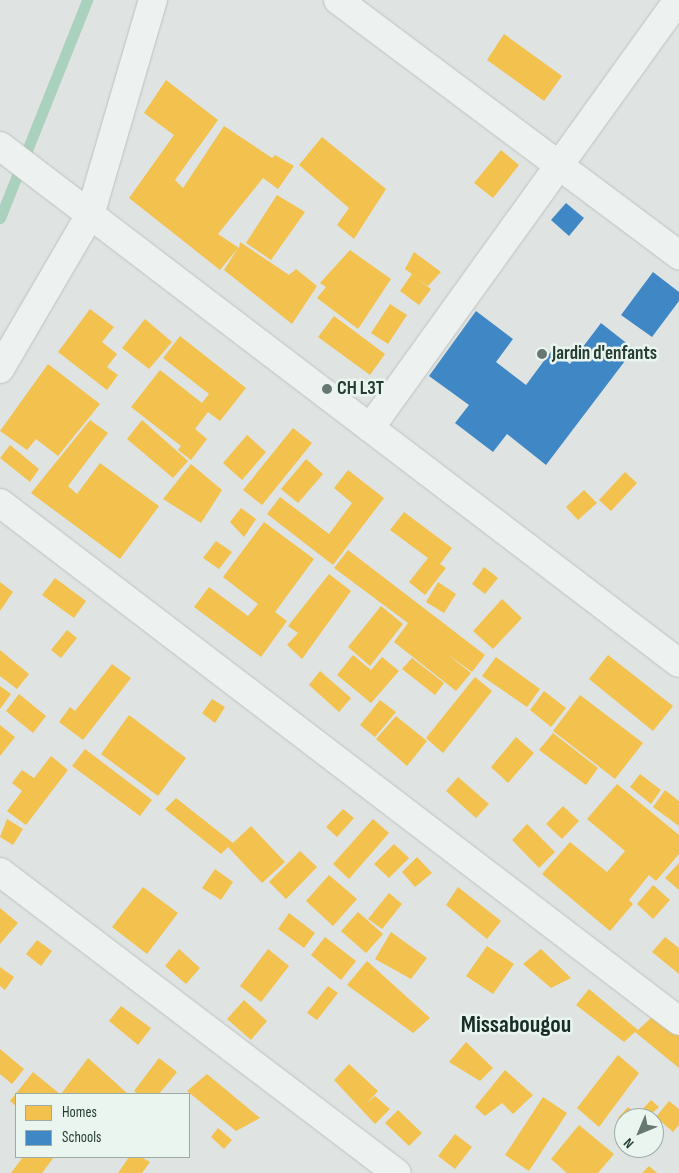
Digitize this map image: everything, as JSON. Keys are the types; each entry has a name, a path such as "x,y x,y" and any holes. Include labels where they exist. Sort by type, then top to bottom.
{"street":[{"path":"0,369 90,215 153,0"},
{"path":"338,0 679,255"},
{"path":"370,428 678,0"},
{"path":"0,146 370,428 675,651"},
{"path":"0,503 679,1021"},
{"path":"0,872 397,1173"}],"building: Homes":[{"path":"504,34 562,76 544,101 487,60"},
{"path":"166,80 218,120 175,180 183,188 224,126 272,158 275,155 294,166 278,189 263,178 218,234 239,248 240,242 289,275 296,269 317,286 292,324 224,270 238,248 220,270 129,198 174,135 144,113"},
{"path":"322,137 386,189 354,239 337,225 349,208 299,165"},
{"path":"501,150 519,165 493,198 474,183"},
{"path":"277,195 305,212 271,260 246,243"},
{"path":"350,250 391,279 358,329 317,298 326,287 320,283"},
{"path":"414,252 441,272 428,286 416,278 431,289 419,305 400,291 412,274 405,269"},
{"path":"390,304 407,315 388,344 371,333"},
{"path":"90,309 114,327 102,342 117,354 107,367 118,375 107,390 58,352"},
{"path":"334,316 385,354 370,375 318,337"},
{"path":"145,319 172,342 149,369 122,348"},
{"path":"180,336 246,388 220,421 208,412 195,429 207,439 191,460 178,450 181,446 131,407 160,370 202,403 209,394 163,358"},
{"path":"48,364 100,404 58,456 36,439 27,450 0,431"},
{"path":"90,420 108,433 68,486 77,494 100,463 159,506 120,559 31,493"},
{"path":"142,420 188,461 173,478 127,439"},
{"path":"293,428 312,443 262,505 243,490"},
{"path":"247,435 266,452 242,480 223,463"},
{"path":"10,445 39,469 30,482 0,458"},
{"path":"306,459 323,474 298,503 281,489"},
{"path":"191,464 222,490 201,523 163,499"},
{"path":"348,470 384,498 333,565 267,514 280,497 329,534 352,503 334,488"},
{"path":"625,472 637,483 611,511 599,500"},
{"path":"584,490 597,503 578,520 566,507"},
{"path":"241,508 256,519 244,537 230,522"},
{"path":"404,512 452,548 440,564 446,568 425,595 409,582 428,558 390,530"},
{"path":"264,522 314,559 275,612 287,621 261,657 194,607 209,587 248,616 258,604 223,577"},
{"path":"216,541 232,552 219,569 203,558"},
{"path":"348,550 485,655 472,672 447,654 471,673 456,691 394,642 408,623 334,568"},
{"path":"484,567 498,578 485,594 472,584"},
{"path":"329,574 351,591 302,659 287,645 298,633 288,626"},
{"path":"55,578 86,601 74,618 42,595"},
{"path":"0,582 13,592 0,611"},
{"path":"438,582 456,594 444,613 426,602"},
{"path":"502,599 522,618 493,649 473,631"},
{"path":"381,606 403,624 370,666 348,647"},
{"path":"67,630 77,638 61,658 51,650"},
{"path":"0,650 29,674 17,689 0,676"},
{"path":"353,655 371,670 382,657 399,671 371,703 337,675"},
{"path":"608,655 673,706 653,731 589,679"},
{"path":"496,657 540,689 527,707 482,676"},
{"path":"412,658 444,683 435,695 402,669"},
{"path":"112,664 131,678 83,740 59,722 70,707 75,711"},
{"path":"320,671 351,698 339,712 309,685"},
{"path":"475,677 492,691 443,753 426,738"},
{"path":"0,686 11,694 0,709"},
{"path":"544,691 566,708 551,727 530,710"},
{"path":"19,694 46,716 33,733 6,711"},
{"path":"580,695 643,743 615,779 553,731"},
{"path":"212,699 225,707 215,723 202,713"},
{"path":"380,700 396,712 375,737 360,725"},
{"path":"129,715 186,758 158,796 101,754"},
{"path":"396,716 427,741 407,766 376,739"},
{"path":"0,725 15,737 0,756"},
{"path":"553,733 598,768 586,785 539,750"},
{"path":"516,737 534,753 508,783 491,767"},
{"path":"85,749 152,800 140,816 72,766"},
{"path":"51,756 68,770 26,825 7,811 22,791 12,783 22,770 34,778"},
{"path":"640,774 661,790 651,804 630,787"},
{"path":"458,777 489,804 476,818 446,791"},
{"path":"617,784 679,835 679,854 656,881 649,875 629,900 633,904 610,931 542,874 570,842 607,872 625,851 587,819"},
{"path":"665,790 679,801 679,826 653,807"},
{"path":"176,798 233,843 251,826 285,862 262,883 228,847 221,854 165,809"},
{"path":"563,806 579,821 562,839 546,824"},
{"path":"343,809 354,818 337,837 326,827"},
{"path":"7,819 23,829 13,845 0,837"},
{"path":"373,819 389,833 349,879 333,864"},
{"path":"527,824 555,852 539,868 512,840"},
{"path":"394,844 409,858 389,878 374,864"},
{"path":"300,851 317,867 286,899 269,882"},
{"path":"417,857 432,873 415,887 402,872"},
{"path":"679,863 679,890 665,878"},
{"path":"215,869 233,882 221,900 202,888"},
{"path":"329,875 357,899 333,926 306,901"},
{"path":"653,885 670,900 653,919 637,904"},
{"path":"143,887 178,913 147,954 112,927"},
{"path":"458,887 501,921 487,939 446,905"},
{"path":"389,893 402,904 382,929 368,919"},
{"path":"0,908 18,923 0,944"},
{"path":"358,912 383,934 366,953 341,931"},
{"path":"289,913 315,933 304,948 278,929"},
{"path":"391,932 427,958 411,979 375,959"},
{"path":"325,937 356,961 341,980 311,955"},
{"path":"665,937 679,948 679,974 652,952"},
{"path":"37,940 52,951 41,966 26,954"},
{"path":"487,946 514,964 493,994 466,976"},
{"path":"179,949 200,968 186,984 165,966"},
{"path":"268,949 289,966 261,1002 240,986"},
{"path":"541,949 571,978 551,988 523,964"},
{"path":"367,961 430,1018 413,1033 347,985"},
{"path":"0,967 14,977 5,990 0,986"},
{"path":"328,986 338,993 317,1020 307,1013"},
{"path":"589,989 638,1030 653,1016 679,1033 679,1068 635,1032 624,1042 576,1005"},
{"path":"244,1000 267,1021 251,1040 227,1019"},
{"path":"121,1006 151,1028 138,1045 109,1021"},
{"path":"466,1042 493,1068 480,1081 449,1062"},
{"path":"0,1049 24,1069 12,1084 0,1074"},
{"path":"618,1055 639,1073 599,1127 577,1108"},
{"path":"88,1058 127,1093 62,1093"},
{"path":"159,1058 177,1072 160,1093 137,1093 134,1091"},
{"path":"349,1064 378,1091 366,1104 375,1096 390,1109 375,1124 334,1080"},
{"path":"505,1070 533,1095 513,1114 502,1103 485,1116 475,1107"},
{"path":"33,1072 59,1093 16,1093"},
{"path":"207,1074 260,1118 236,1131 187,1091"},
{"path":"15,1095 15,1105 10,1101"},
{"path":"543,1097 567,1113 529,1171 505,1155"},
{"path":"651,1100 659,1107 658,1108 644,1108"},
{"path":"669,1101 679,1109 679,1125 673,1132 664,1124 663,1108"},
{"path":"398,1110 422,1133 409,1146 385,1123"},
{"path":"579,1125 614,1154 598,1173 567,1173 551,1159"},
{"path":"218,1128 232,1140 224,1149 211,1137"},
{"path":"455,1134 472,1147 455,1169 438,1156"},
{"path":"22,1158 53,1158 42,1173 11,1173"},
{"path":"128,1158 143,1158 150,1162 142,1173 118,1173"},
{"path":"649,1166 657,1173 642,1173"}],"building: Schools":[{"path":"566,203 584,218 569,236 551,220"},
{"path":"653,272 679,292 679,301 652,337 621,315"},
{"path":"476,311 513,339 496,362 526,385 552,350 570,364 601,323 634,349 546,465 507,434 493,452 455,423 469,405 429,376"}],"waterway":[{"path":"0,218 87,0"}],"place":[{"name":"Jardin d'enfants","path":"542,354"},
{"name":"CH L3T","path":"327,389"}],"district":[{"name":"Missabougou","path":"516,1025"}]}
